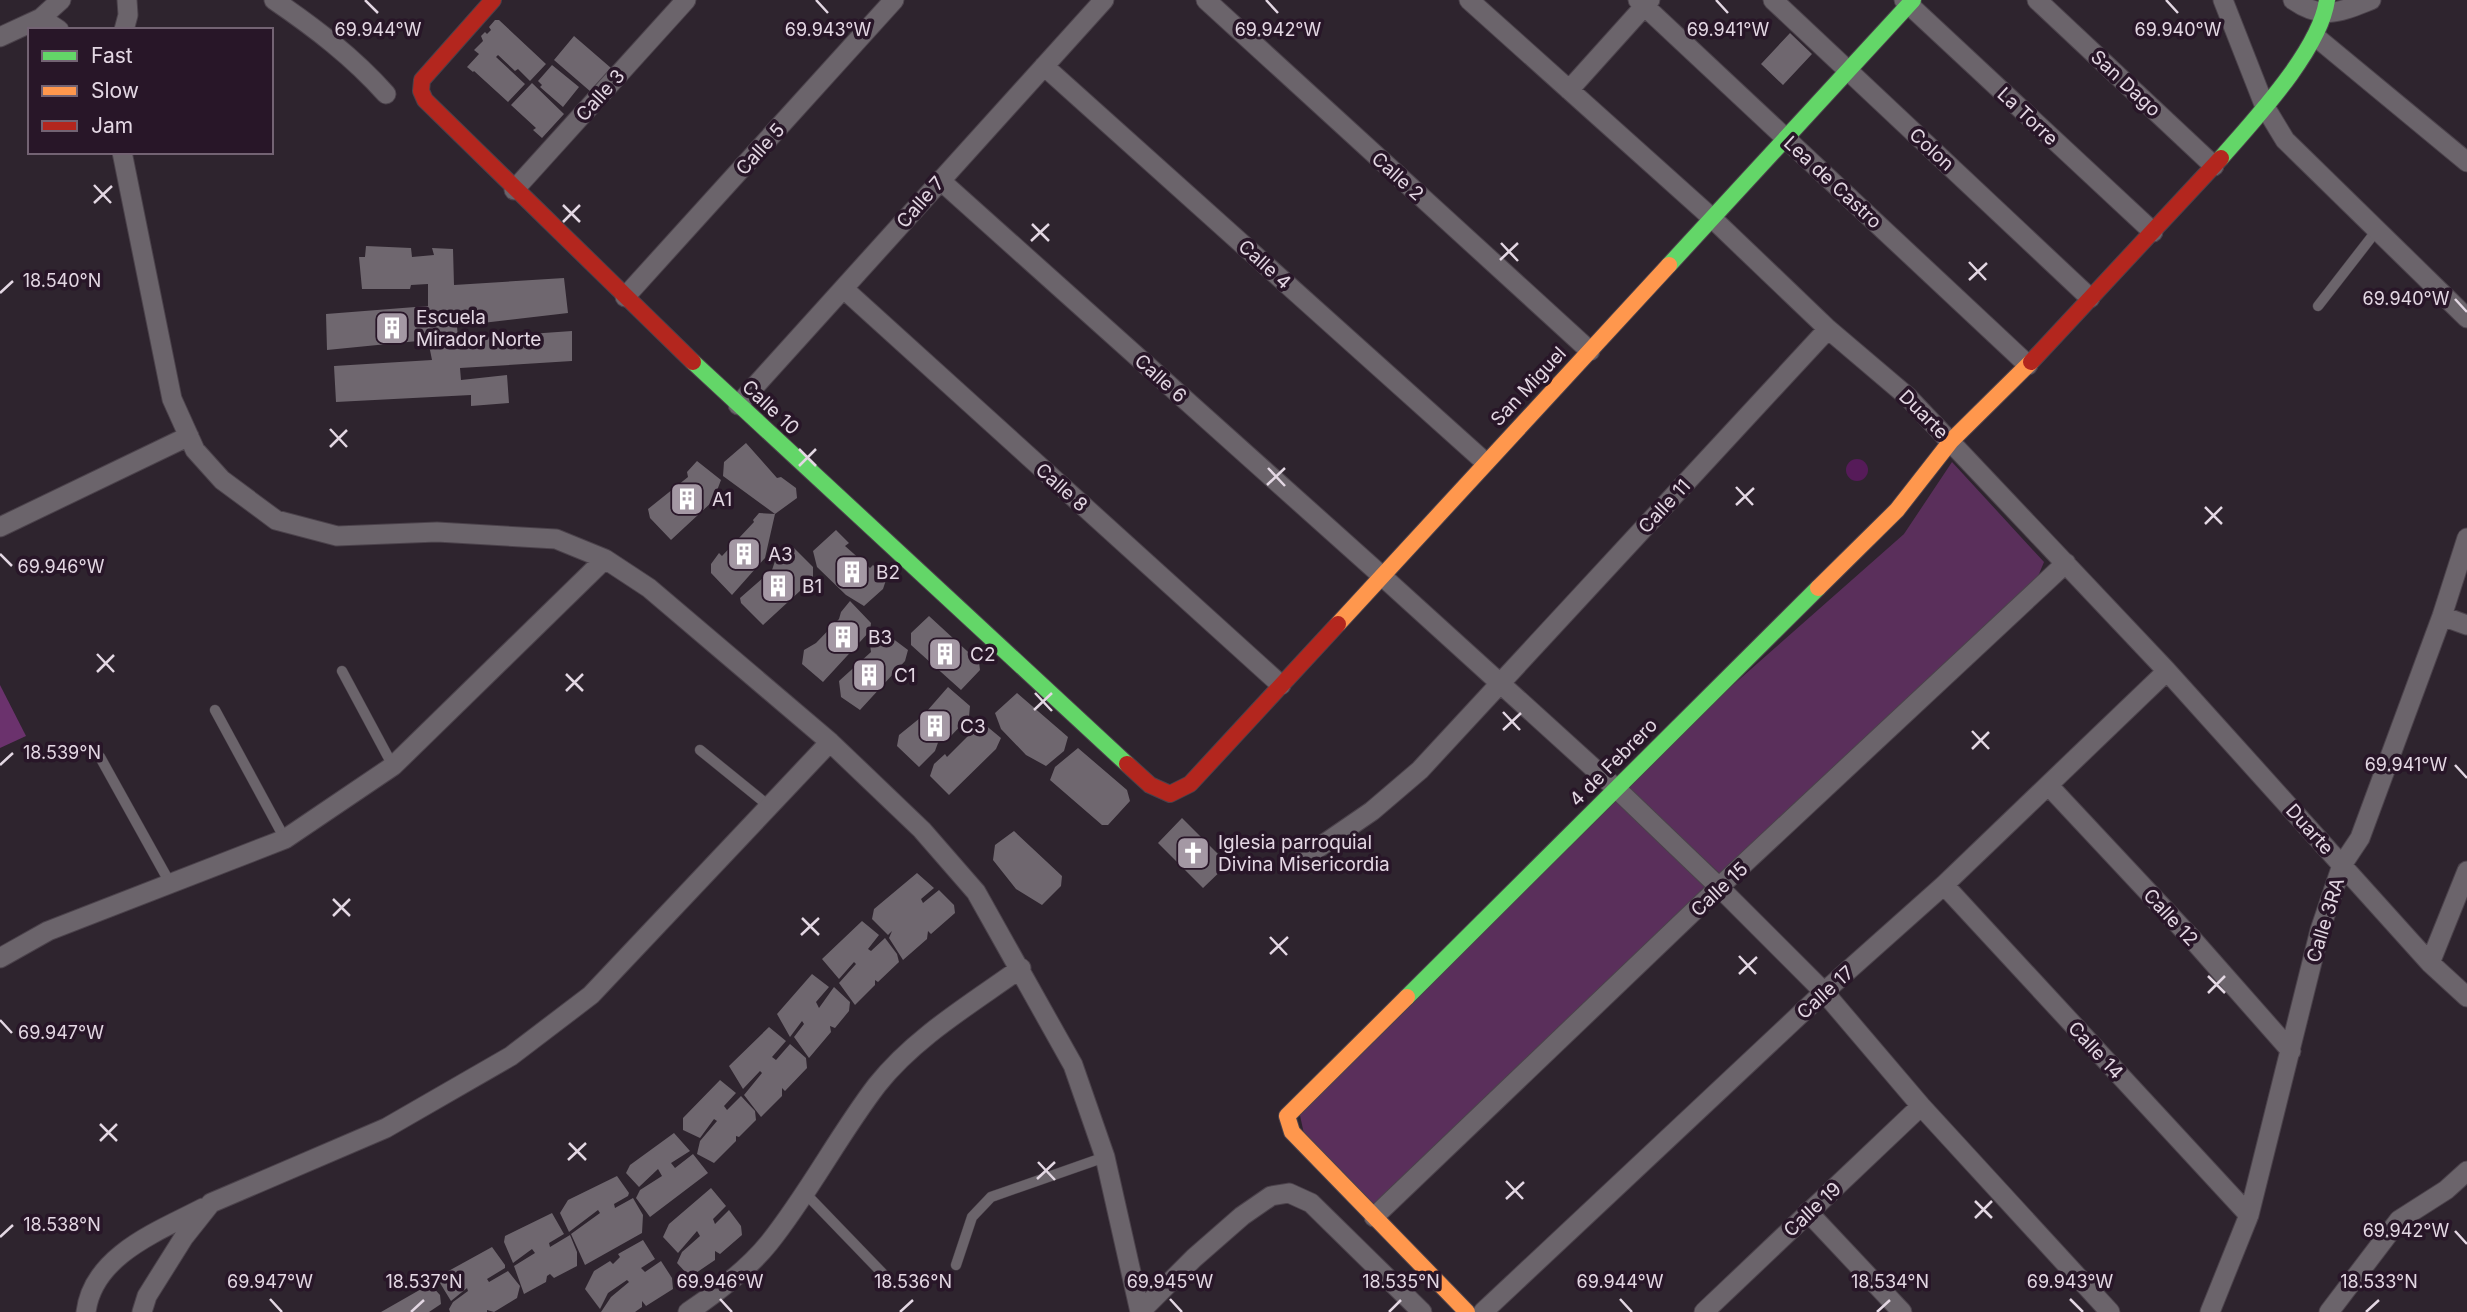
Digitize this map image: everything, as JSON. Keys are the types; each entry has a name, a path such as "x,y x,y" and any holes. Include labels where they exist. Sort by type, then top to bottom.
{"street":[{"path":"0,37 41,18 61,0"},
{"path":"125,28 128,15 127,0"},
{"path":"274,0 338,46 386,94"},
{"name":"Calle 10","path":"493,0 422,80 421,91 425,100 514,190 738,405 1150,785 1170,794"},
{"name":"Calle 3","path":"514,190 686,0"},
{"name":"Calle 5","path":"625,297 894,0"},
{"name":"Calle 7","path":"738,405 1104,0"},
{"name":"Calle 2","path":"1206,0 1590,351"},
{"name":"Duarte","path":"1469,0 1712,218 1828,329 1909,397 2167,671 2430,963 2467,997"},
{"name":"Colon","path":"1773,0 2090,299"},
{"name":"San Dago","path":"2036,0 2214,166"},
{"path":"2223,0 2265,107 2285,141 2467,318"},
{"path":"2293,0 2340,12 2371,0"},
{"path":"1569,90 1644,2"},
{"name":"Lea de Castro","path":"1644,2 2028,365"},
{"name":"San Miguel","path":"1170,794 1190,784 1909,2"},
{"name":"La Torre","path":"1909,2 2152,232"},
{"name":"4 de Febrero","path":"1374,1217 1292,1132 1287,1116 1898,510 1951,442 2090,299 2265,107 2316,37 2326,7"},
{"path":"41,18 56,28"},
{"path":"2316,37 2467,162"},
{"name":"Calle 4","path":"1044,66 1485,462"},
{"path":"122,154 172,399 195,450 222,480 276,520 337,536 437,532 556,539 605,558 649,588 830,741 922,830 976,892 1073,1065 1105,1157 1140,1312"},
{"name":"Calle 6","path":"940,180 1382,576 1719,887 1824,992 1921,1106 2110,1312"},
{"name":"Calle 8","path":"844,289 1281,685"},
{"name":"Calle 11","path":"1305,856 1372,811 1420,770 1828,329"},
{"path":"0,527 189,436"},
{"name":"Calle 3RA","path":"2210,1312 2249,1215 2320,930 2342,865 2360,838 2467,538"},
{"path":"0,958 48,931 285,838 393,766 605,558"},
{"name":"Calle 15","path":"1374,1217 1719,887 2066,563"},
{"path":"2441,616 2467,625"},
{"name":"Calle 17","path":"1483,1312 1824,992 1944,885 2167,671"},
{"path":"86,1312 93,1287 107,1267 128,1249 211,1203 386,1128 511,1056 591,995 830,741"},
{"name":"Calle 12","path":"2049,786 2211,960 2291,1051"},
{"path":"2430,963 2467,871"},
{"name":"Calle 14","path":"1944,885 2249,1215"},
{"path":"688,1312 712,1297 767,1246 806,1194 877,1085 914,1046 1021,968"},
{"name":"Calle 19","path":"1704,1312 1921,1106"},
{"path":"2329,1312 2399,1220 2446,1190 2467,1171"},
{"path":"1140,1312 1194,1258 1242,1216 1271,1196 1289,1193 1311,1203 1422,1312"},
{"path":"142,1312 147,1296 184,1237 211,1203"},
{"path":"1808,1212 1902,1312"},
{"path":"1374,1217 1466,1312"}],"lane":[{"path":"2318,306 2377,230"},
{"path":"342,671 393,766"},
{"path":"215,710 285,838"},
{"path":"700,750 769,806"},
{"path":"100,757 170,883"},
{"path":"956,1265 972,1217 991,1197 1105,1157"},
{"path":"806,1194 888,1279"}],"shaded area":[{"path":"1857,459 1865,462 1868,470 1865,478 1857,481 1849,478 1846,470 1849,462"},
{"path":"1952,462 2044,562 2029,598 1728,881 1622,783 1904,534"},
{"path":"0,685 26,736 0,748"},
{"path":"1621,793 1719,887 1379,1212 1307,1148 1298,1106"}],"building":[{"path":"495,20 499,20 546,64 530,81 518,69 515,71 498,55 496,57 525,84 508,102 467,67 479,54 474,50 483,41 481,36 491,30 489,27"},
{"path":"1790,33 1812,54 1783,85 1761,64"},
{"path":"574,36 611,68 591,92 554,60"},
{"path":"552,65 579,87 563,107 540,87 542,85 538,81"},
{"path":"532,83 564,114 542,138 533,130 536,128 511,105"},
{"name":"Escuela Mirador Norte","path":"366,246 411,248 412,257 434,255 432,248 453,249 454,285 564,278 568,313 457,326 458,339 572,331 572,361 460,368 461,380 507,375 509,403 471,406 471,395 336,402 334,366 432,360 428,340 327,350 326,314 428,306 428,284 411,285 410,289 362,289 359,257 365,257"},
{"path":"746,443 777,478 781,477 796,488 797,498 775,514 723,476 724,462"},
{"name":"A1","path":"697,461 721,480 713,501 671,540 650,518 648,509 688,477 687,472"},
{"name":"A3","path":"759,513 775,514 765,558 732,595 711,573 711,564 719,553 722,556 754,522"},
{"name":"B2","path":"836,530 849,543 845,546 870,568 873,565 887,577 883,589 864,606 846,595 817,567 813,551"},
{"name":"B1","path":"793,547 813,567 813,579 763,625 741,603 740,598 772,570 775,561"},
{"name":"B3","path":"850,601 871,623 870,631 823,682 802,664 804,650 816,643 839,619"},
{"name":"C2","path":"929,616 979,662 980,670 961,690 911,645 911,633"},
{"name":"C1","path":"884,632 908,650 905,661 860,710 841,697 839,681 871,652 870,645"},
{"name":"C3","path":"948,687 970,706 969,717 949,738 944,733 940,737 935,751 919,767 897,746 899,735 920,718 924,719 927,711"},
{"path":"1017,693 1068,737 1064,751 1046,766 1026,755 1001,729 995,713"},
{"path":"978,719 1001,738 996,749 949,795 930,776 934,764 945,754 947,757 968,736 964,732"},
{"path":"1078,748 1127,790 1130,801 1108,825 1102,825 1050,780 1055,767"},
{"name":"Iglesia parroquial Divina Misericordia","path":"1182,818 1228,864 1203,888 1158,843"},
{"path":"1014,831 1062,876 1061,886 1042,905 1016,889 993,860 995,845"},
{"path":"917,873 934,888 921,899 923,903 939,890 954,905 955,913 931,934 928,931 927,939 903,960 889,938 892,931 888,935 872,919 874,909"},
{"path":"862,921 879,935 868,949 871,951 885,938 897,954 899,962 878,982 875,980 875,985 855,1005 839,983 856,964 854,962 839,979 822,959"},
{"path":"812,974 829,987 816,1002 819,1008 834,987 850,1002 849,1011 835,1028 830,1026 831,1032 809,1058 794,1037 804,1024 802,1021 790,1037 777,1014"},
{"path":"769,1027 786,1041 772,1057 776,1060 790,1044 806,1058 807,1068 785,1091 782,1088 782,1096 761,1117 744,1095 762,1073 760,1071 743,1089 729,1066"},
{"path":"720,1080 736,1093 724,1106 727,1110 741,1096 755,1111 756,1120 739,1137 736,1136 736,1141 714,1163 697,1154 700,1141 717,1121 714,1119 700,1138 683,1130 683,1118"},
{"path":"674,1133 690,1151 671,1163 675,1168 693,1154 708,1173 650,1217 636,1198 640,1190 662,1176 658,1169 639,1187 626,1173 630,1165"},
{"path":"617,1176 629,1193 614,1204 615,1208 633,1198 643,1215 642,1233 585,1265 571,1234 600,1213 598,1210 569,1232 560,1213 568,1200"},
{"path":"711,1188 726,1206 713,1219 715,1224 729,1210 741,1226 742,1235 720,1254 715,1251 715,1260 690,1277 677,1263 682,1252 700,1236 697,1231 678,1253 663,1237 669,1224"},
{"path":"552,1213 564,1234 549,1243 550,1247 570,1235 577,1252 577,1266 554,1278 550,1274 546,1282 524,1294 514,1266 535,1253 532,1249 513,1263 504,1242 505,1236"},
{"path":"643,1240 655,1259 641,1268 645,1272 661,1261 672,1278 673,1289 646,1306 642,1301 642,1307 635,1312 601,1312 611,1297 629,1282 627,1280 608,1293 600,1309 585,1289 594,1271 610,1261 613,1264 620,1257 618,1254"},
{"path":"492,1247 505,1268 487,1279 489,1282 508,1271 520,1286 517,1298 494,1312 450,1312 453,1302 468,1291 467,1288 451,1301 440,1283 443,1274"},
{"path":"430,1284 440,1295 441,1304 429,1312 381,1312"}],"traffic: fast":[{"path":"1669,265 1913,0"},
{"path":"2221,158 2268,104 2299,62 2322,20 2327,0"},
{"path":"693,362 1127,764"},
{"path":"1407,997 1818,588"}],"traffic: slow":[{"path":"1338,624 1669,265"},
{"path":"1818,588 1897,510 1951,441 2031,362"},
{"path":"1407,997 1287,1116 1292,1132 1467,1312"}],"traffic: jam":[{"path":"493,0 422,80 421,91 425,100 693,362"},
{"path":"2031,362 2221,158"},
{"path":"1127,764 1150,785 1170,794 1190,784 1338,624"}],"place":[{"name":"Escuela Mirador Norte","path":"392,328"},
{"name":"A1","path":"687,499"},
{"name":"A3","path":"744,554"},
{"name":"B2","path":"852,572"},
{"name":"B1","path":"778,586"},
{"name":"B3","path":"843,637"},
{"name":"C2","path":"945,654"},
{"name":"C1","path":"869,675"},
{"name":"C3","path":"935,726"},
{"name":"Iglesia parroquial Divina Misericordia","path":"1193,853"}]}
